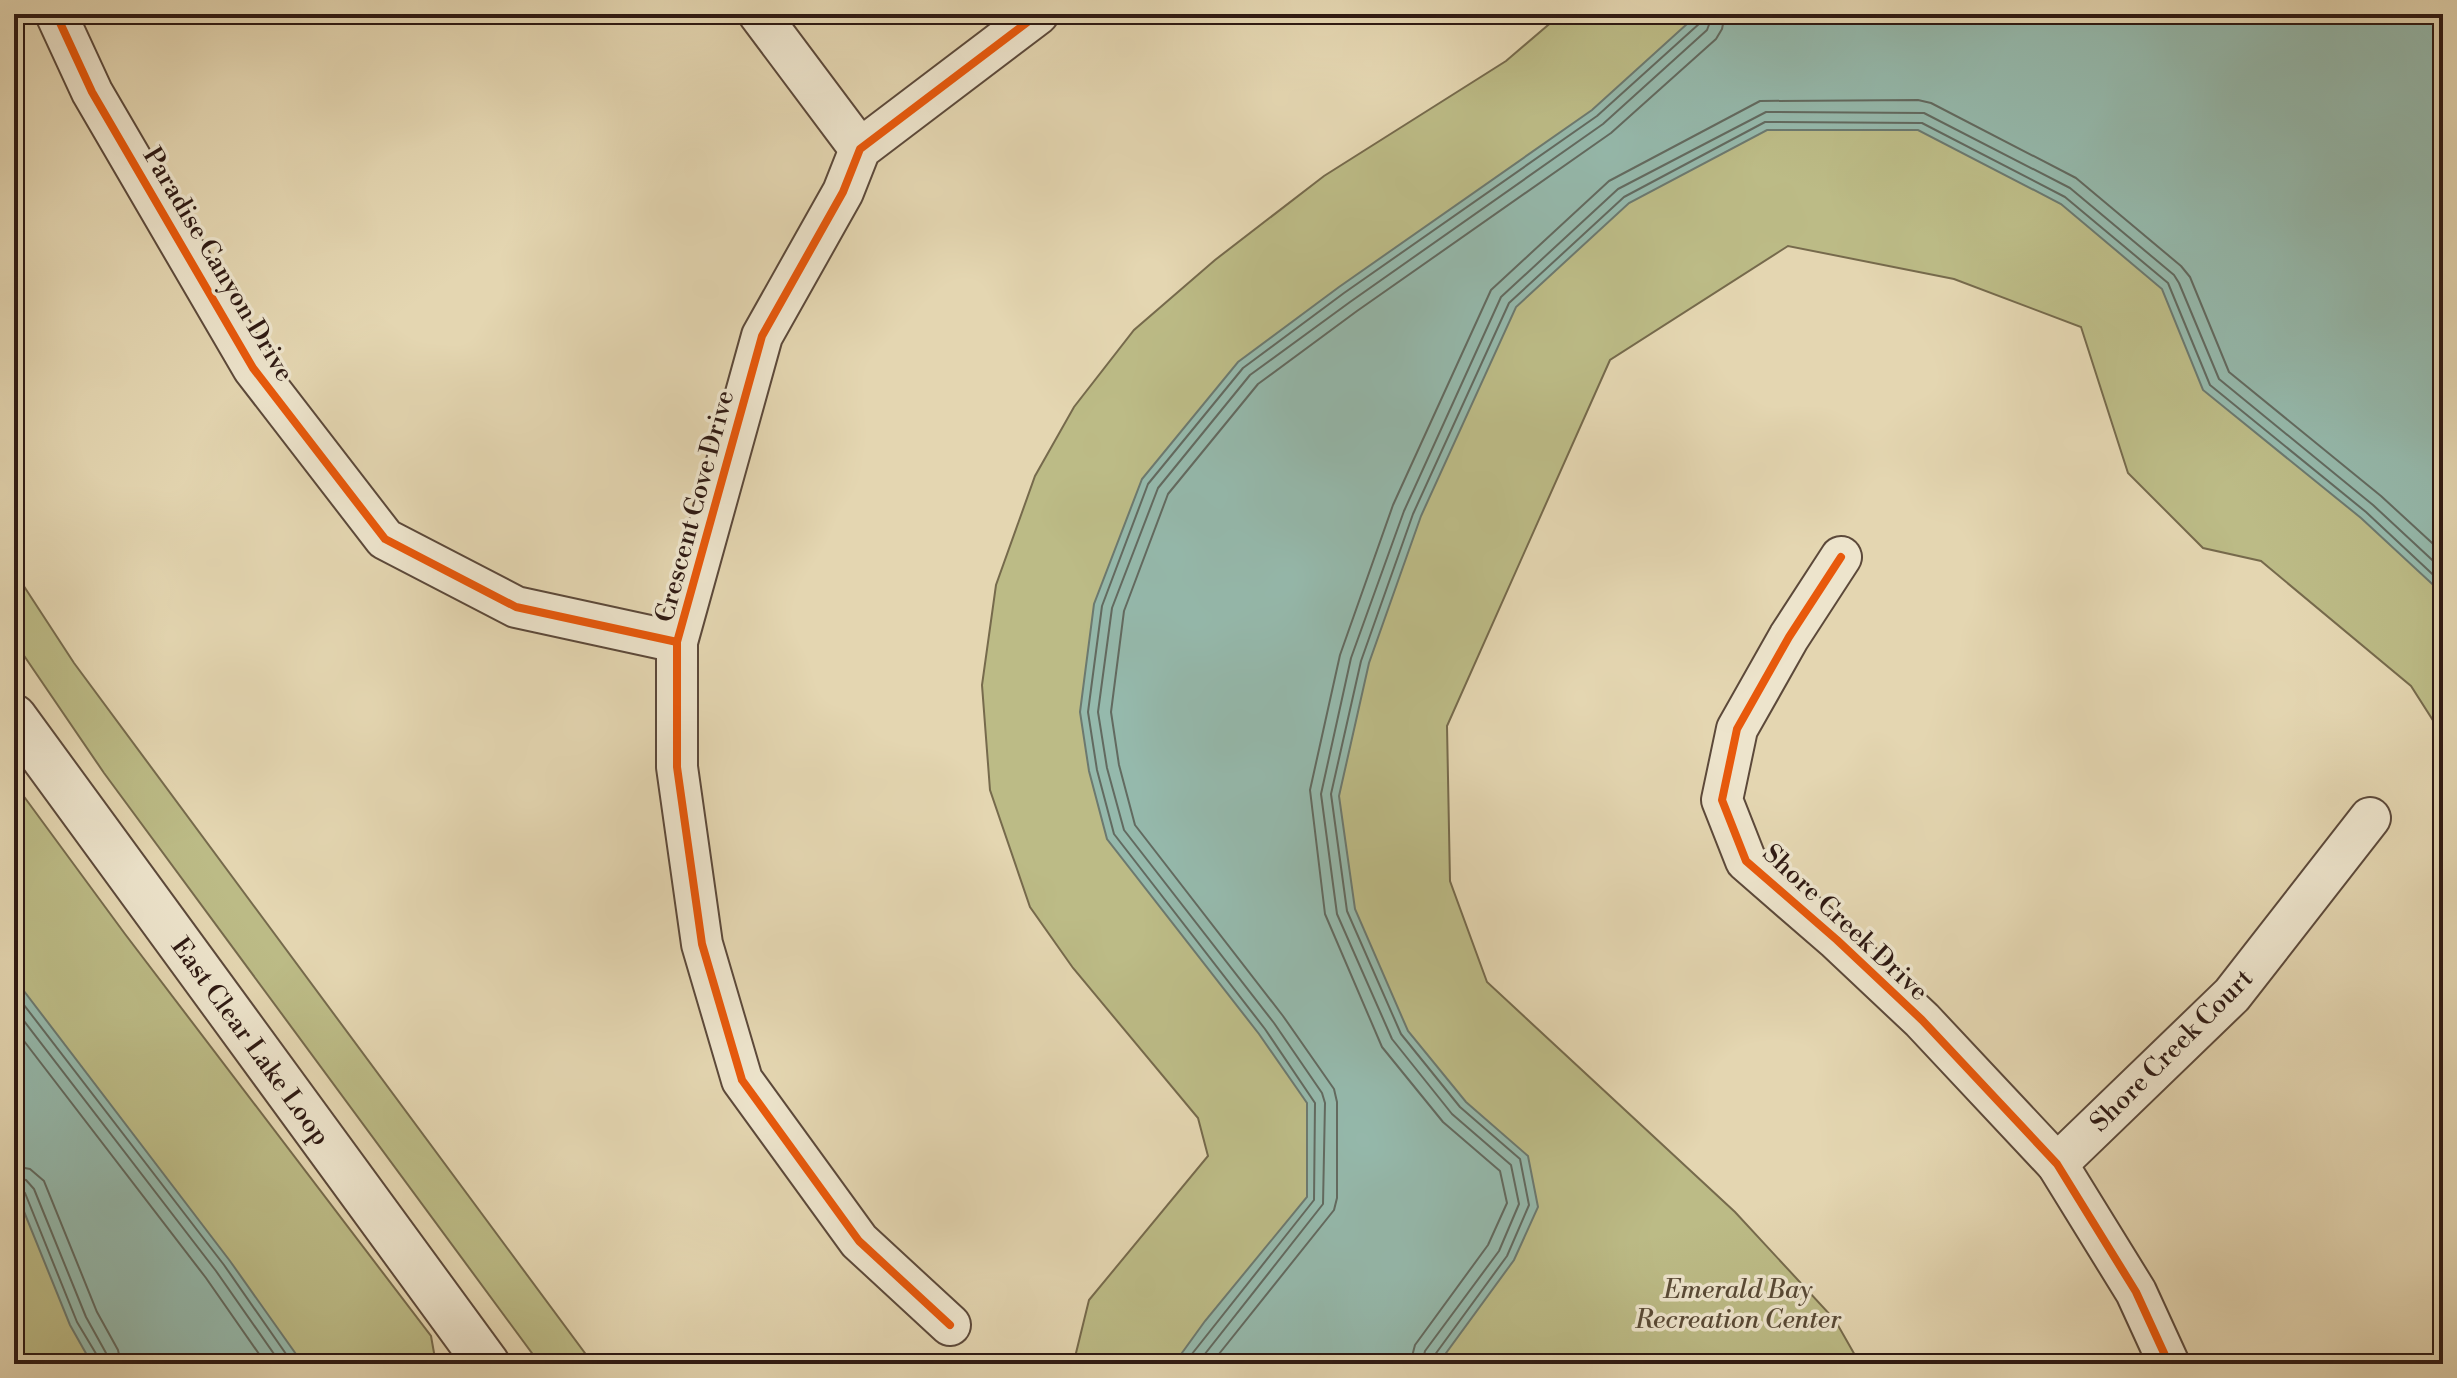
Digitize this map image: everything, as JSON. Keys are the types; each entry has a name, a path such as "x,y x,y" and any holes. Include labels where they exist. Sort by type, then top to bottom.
{"street":[{"name":"Paradise Canyon Drive","path":"56,14 92,92 253,368 385,539 516,607 677,642"},
{"path":"759,14 860,149 1038,14"},
{"name":"Crescent Cove Drive","path":"860,149 843,192 762,336 677,642 677,767 700,929 742,1080 859,1241 950,1325"},
{"name":"Shore Creek Drive","path":"1841,557 1789,637 1737,729 1722,800 1746,861 1922,1020 2057,1164 2136,1292 2169,1364"},
{"name":"East Clear Lake Loop","path":"14,717 487,1364"},
{"name":"Shore Creek Court","path":"2057,1164 2232,995 2370,818"}],"green space":[{"name":"Emerald Bay Recreation Center","path":"1561,14 2443,14 2443,736 2411,686 2261,561 2203,548 2128,473 2081,327 1954,279 1788,246 1610,360 1447,726 1450,881 1487,982 1735,1212 1835,1320 1860,1364 1069,1364 1076,1353 1089,1300 1208,1156 1198,1118 1073,968 1030,907 990,790 982,685 996,585 1035,476 1074,407 1134,330 1215,260 1324,176 1506,61"},
{"path":"14,571 74,663 593,1364 540,1364 104,773 14,641"},
{"path":"14,783 431,1336 436,1364 14,1364"}],"water":[{"path":"1698,14 2443,14 2443,594 2361,518 2203,390 2162,289 2061,204 1918,130 1767,130 1629,203 1516,307 1421,516 1369,663 1339,796 1355,909 1408,1031 1466,1102 1528,1156 1538,1207 1514,1260 1438,1364 1174,1364 1205,1321 1307,1197 1307,1103 1259,1034 1107,839 1089,771 1080,712 1094,604 1142,479 1238,362 1339,287 1592,110"},
{"path":"14,978 230,1261 303,1364 92,1364 70,1325 14,1187"}],"cycle path":[{"path":"56,14 92,92 253,368 385,539 516,607 677,642"},
{"path":"950,1325 859,1241 742,1080 702,944 677,767 677,642 762,336 843,192 860,149 1038,14"},
{"path":"1841,557 1789,637 1737,729 1722,800 1746,861 1922,1020 2057,1164 2136,1292 2169,1364"}]}
